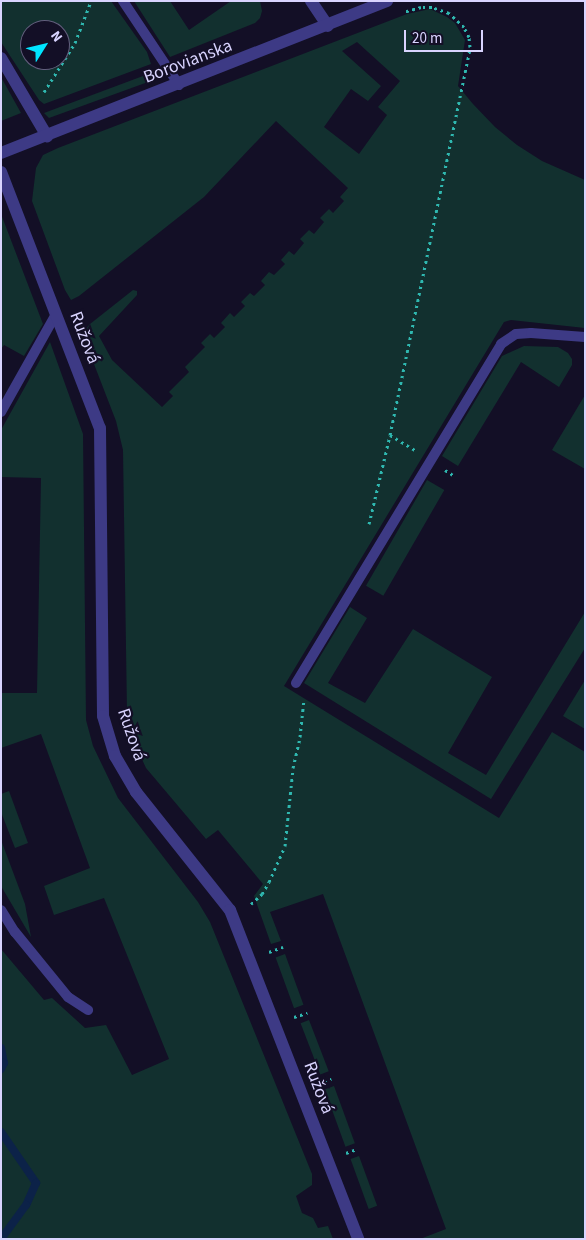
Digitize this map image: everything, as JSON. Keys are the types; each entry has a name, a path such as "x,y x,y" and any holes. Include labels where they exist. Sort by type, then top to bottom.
{"street":[{"path":"311,1 328,26"},
{"name":"Borovianska","path":"1,153 179,85 387,1"},
{"path":"1,58 47,136"},
{"name":"Ružová","path":"1,172 100,428 103,716 115,756 136,792 230,910 358,1239"}],"lane":[{"path":"123,1 179,85"},
{"path":"1,412 56,314"},
{"path":"296,683 501,344 516,334 531,332 585,337"},
{"path":"1,910 15,932 68,997 88,1010"}],"path":[{"path":"33,112 75,43 91,1"},
{"path":"374,553 364,546 390,435 470,47 469,37 457,20 439,10 421,7"},
{"path":"251,904 262,894 285,846 293,768 305,701 303,692 296,683"},
{"path":"269,952 282,947"},
{"path":"294,1017 306,1012"},
{"path":"318,1084 331,1078"},
{"path":"344,1154 357,1149"}],"green space":[{"path":"1,1 111,1 147,52 151,64 44,104 39,100 1,42"},
{"path":"134,1 170,1 189,30 231,1 260,1 262,11 260,18 255,23 170,57"},
{"path":"430,9 455,23 465,40 458,86 495,127 517,145 542,161 585,180 585,328 511,320 504,322 284,686 499,818 552,732 585,752 585,1239 420,1239 446,1229 323,894 270,912 281,941 271,944 254,896 263,884 218,830 206,839 146,768 134,742 127,712 123,450 116,421 82,333 90,324 133,290 137,291 137,295 99,336 112,360 162,407 173,396 169,392 189,372 185,367 205,347 201,343 210,334 214,338 225,327 221,323 230,313 234,317 245,306 241,302 250,293 254,296 265,285 261,281 269,272 274,275 285,264 281,260 289,251 294,255 304,243 300,239 309,230 314,234 324,222 320,218 329,209 333,213 344,201 340,197 348,188 276,121 204,197 79,296 71,300 65,290 32,201 36,168 43,155 407,14","holes":["357,42 400,81 378,107 387,115 359,154 324,127 351,89 368,101 381,86 342,51"]},
{"path":"231,43 233,47 183,67 179,63"},
{"path":"151,73 148,82 49,118 44,113"},
{"path":"1,77 21,113 1,121"},
{"path":"1,214 43,324 24,356 4,345 1,349"},
{"path":"50,342 83,434 86,720 93,746 118,798 198,902 210,922 312,1174 312,1185 296,1196 302,1213 313,1218 318,1228 328,1226 333,1239 1,1239 1,949 44,1000 52,998 85,1028 106,1025 132,1075 169,1059 104,898 54,915 44,886 90,868 41,734 1,748 1,693 37,693 41,478 1,477 1,430"},
{"path":"524,346 558,347 568,353 572,359 572,365 559,387 521,362 458,466 442,456 502,356"},
{"path":"585,395 585,469 552,450"},
{"path":"427,480 444,490 383,596 366,586"},
{"path":"350,607 367,618 328,683 365,703 413,629 492,677 448,753 486,775 585,612 585,648 491,799 304,683"},
{"path":"585,680 585,729 563,716"},
{"path":"9,791 28,843 15,848 1,812 1,794"},
{"path":"1,840 25,904 31,937 1,886"},
{"path":"285,954 303,1005 294,1008 276,957"},
{"path":"309,1020 329,1071 320,1075 301,1023"},
{"path":"334,1086 355,1143 345,1147 325,1089"},
{"path":"359,1156 377,1206 369,1209 351,1159"}],"waterway":[{"path":"1,1048 4,1063 1,1069"},
{"path":"1,1132 36,1183 26,1205 1,1239"}]}
